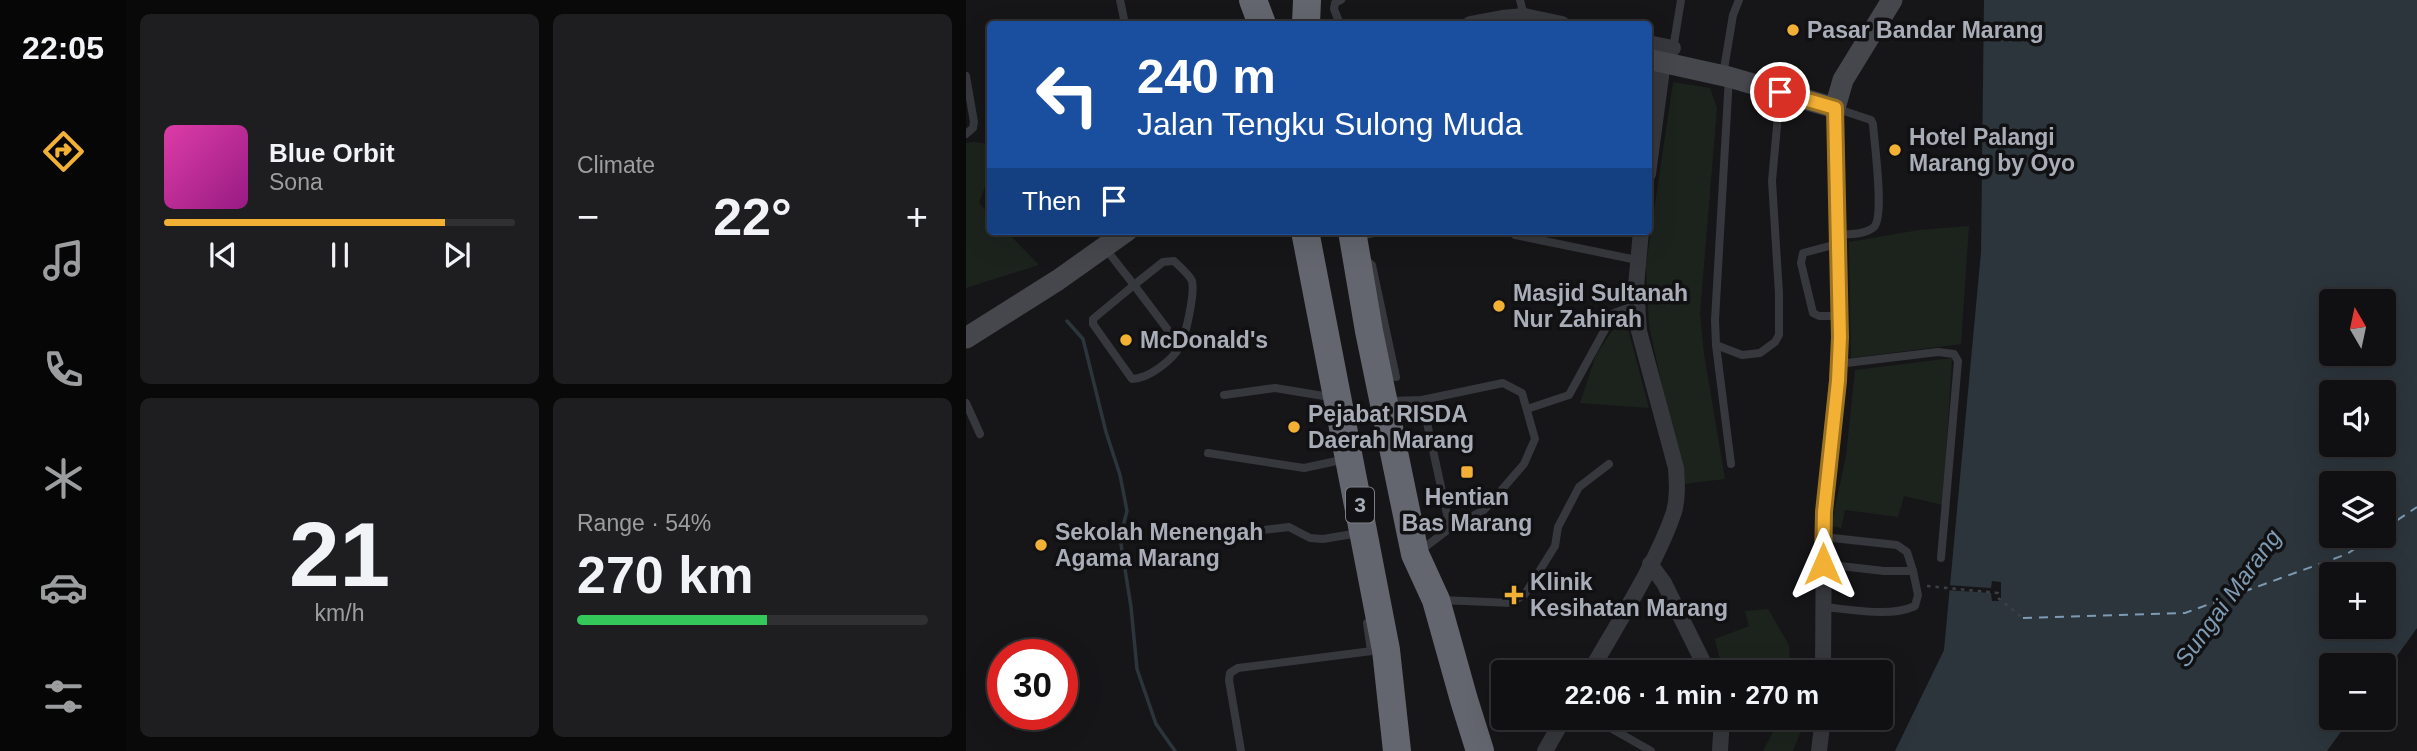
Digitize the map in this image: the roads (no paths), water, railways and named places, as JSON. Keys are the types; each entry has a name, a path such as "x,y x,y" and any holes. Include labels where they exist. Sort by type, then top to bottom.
{"highway":[{"path":"1253,0 1261,21"},
{"path":"1300,235 1311,261"},
{"name":"3","path":"1307,235 1336,398 1365,532 1379,651 1397,751"},
{"name":"3","path":"1361,238 1390,389 1415,554 1436,600 1480,751"}],"street":[{"path":"1823,660 1824,512 1838,364 1835,108 1849,70 1892,0"},
{"path":"1486,21 1502,18 1524,20"},
{"path":"1652,131 1664,58 1835,108"},
{"path":"966,338 1122,235"},
{"path":"1597,660 1650,564 1674,510 1678,487 1676,468 1639,331 1636,305 1640,235"},
{"path":"1650,564 1664,583 1702,660"},
{"path":"1545,751 1557,730"},
{"path":"1720,751 1721,730"},
{"path":"1819,751 1822,730"}],"lane":[{"path":"1120,0 1124,21"},
{"path":"1339,21 1334,9 1335,3 1341,0"},
{"path":"1520,0 1524,20"},
{"path":"1664,58 1681,0"},
{"path":"1731,464 1716,345 1726,76 1733,15 1739,0"},
{"path":"966,76 974,122 973,128 966,134"},
{"path":"1716,345 1742,355 1760,353 1775,342 1779,335 1772,181 1780,92"},
{"path":"1835,108 1871,120 1873,124 1879,218 1876,225 1866,231 1803,253 1801,263 1813,313 1819,316 1839,316"},
{"path":"1515,235 1637,260"},
{"path":"1105,248 1180,346"},
{"path":"1174,261 1191,280 1193,295 1180,346 1167,362 1140,378 1132,379 1093,324 1093,319 1134,285 1163,262 1174,261"},
{"path":"1527,409 1569,395 1614,313 1636,305"},
{"path":"1838,364 1938,352 1955,354 1958,361 1941,558"},
{"path":"1390,389 1422,400 1503,383 1522,393 1535,439 1524,464 1484,510 1450,528 1415,554"},
{"path":"1224,395 1275,387 1336,398"},
{"path":"1422,400 1450,528"},
{"path":"966,403 980,433"},
{"path":"1208,453 1304,468 1351,458"},
{"path":"1436,600 1511,603 1525,594 1555,546 1558,527 1579,487 1609,464"},
{"path":"1229,534 1289,527 1310,538 1323,539 1365,532"},
{"path":"1823,607 1884,611 1911,608 1915,606 1918,595 1907,552 1897,545 1824,537"},
{"path":"1823,564 1884,571 1913,571"},
{"path":"1241,751 1230,673 1238,668 1379,651 1366,614"},
{"path":"1614,730 1651,751"}],"water":[{"name":"Sungai Marang","path":"1984,0 2417,0 2417,628 2396,657 2396,653 2319,653 2319,730 2342,730 2327,751 1895,751 1944,650 1981,252"}],"waterway":[{"path":"1067,321 1083,339 1106,432 1120,475 1127,511 1120,538 1137,669 1156,724 1175,751"}],"place":[{"name":"Pasar Bandar Marang","path":"1793,30"},
{"name":"Hotel Palangi Marang by Oyo","path":"1895,150"},
{"name":"Masjid Sultanah Nur Zahirah","path":"1499,306"},
{"name":"McDonald's","path":"1126,340"},
{"name":"Pejabat RISDA Daerah Marang","path":"1294,427"},
{"name":"Hentian Bas Marang","path":"1467,472"},
{"name":"Sekolah Menengah Agama Marang","path":"1041,545"},
{"name":"Klinik Kesihatan Marang","path":"1514,595"}]}
